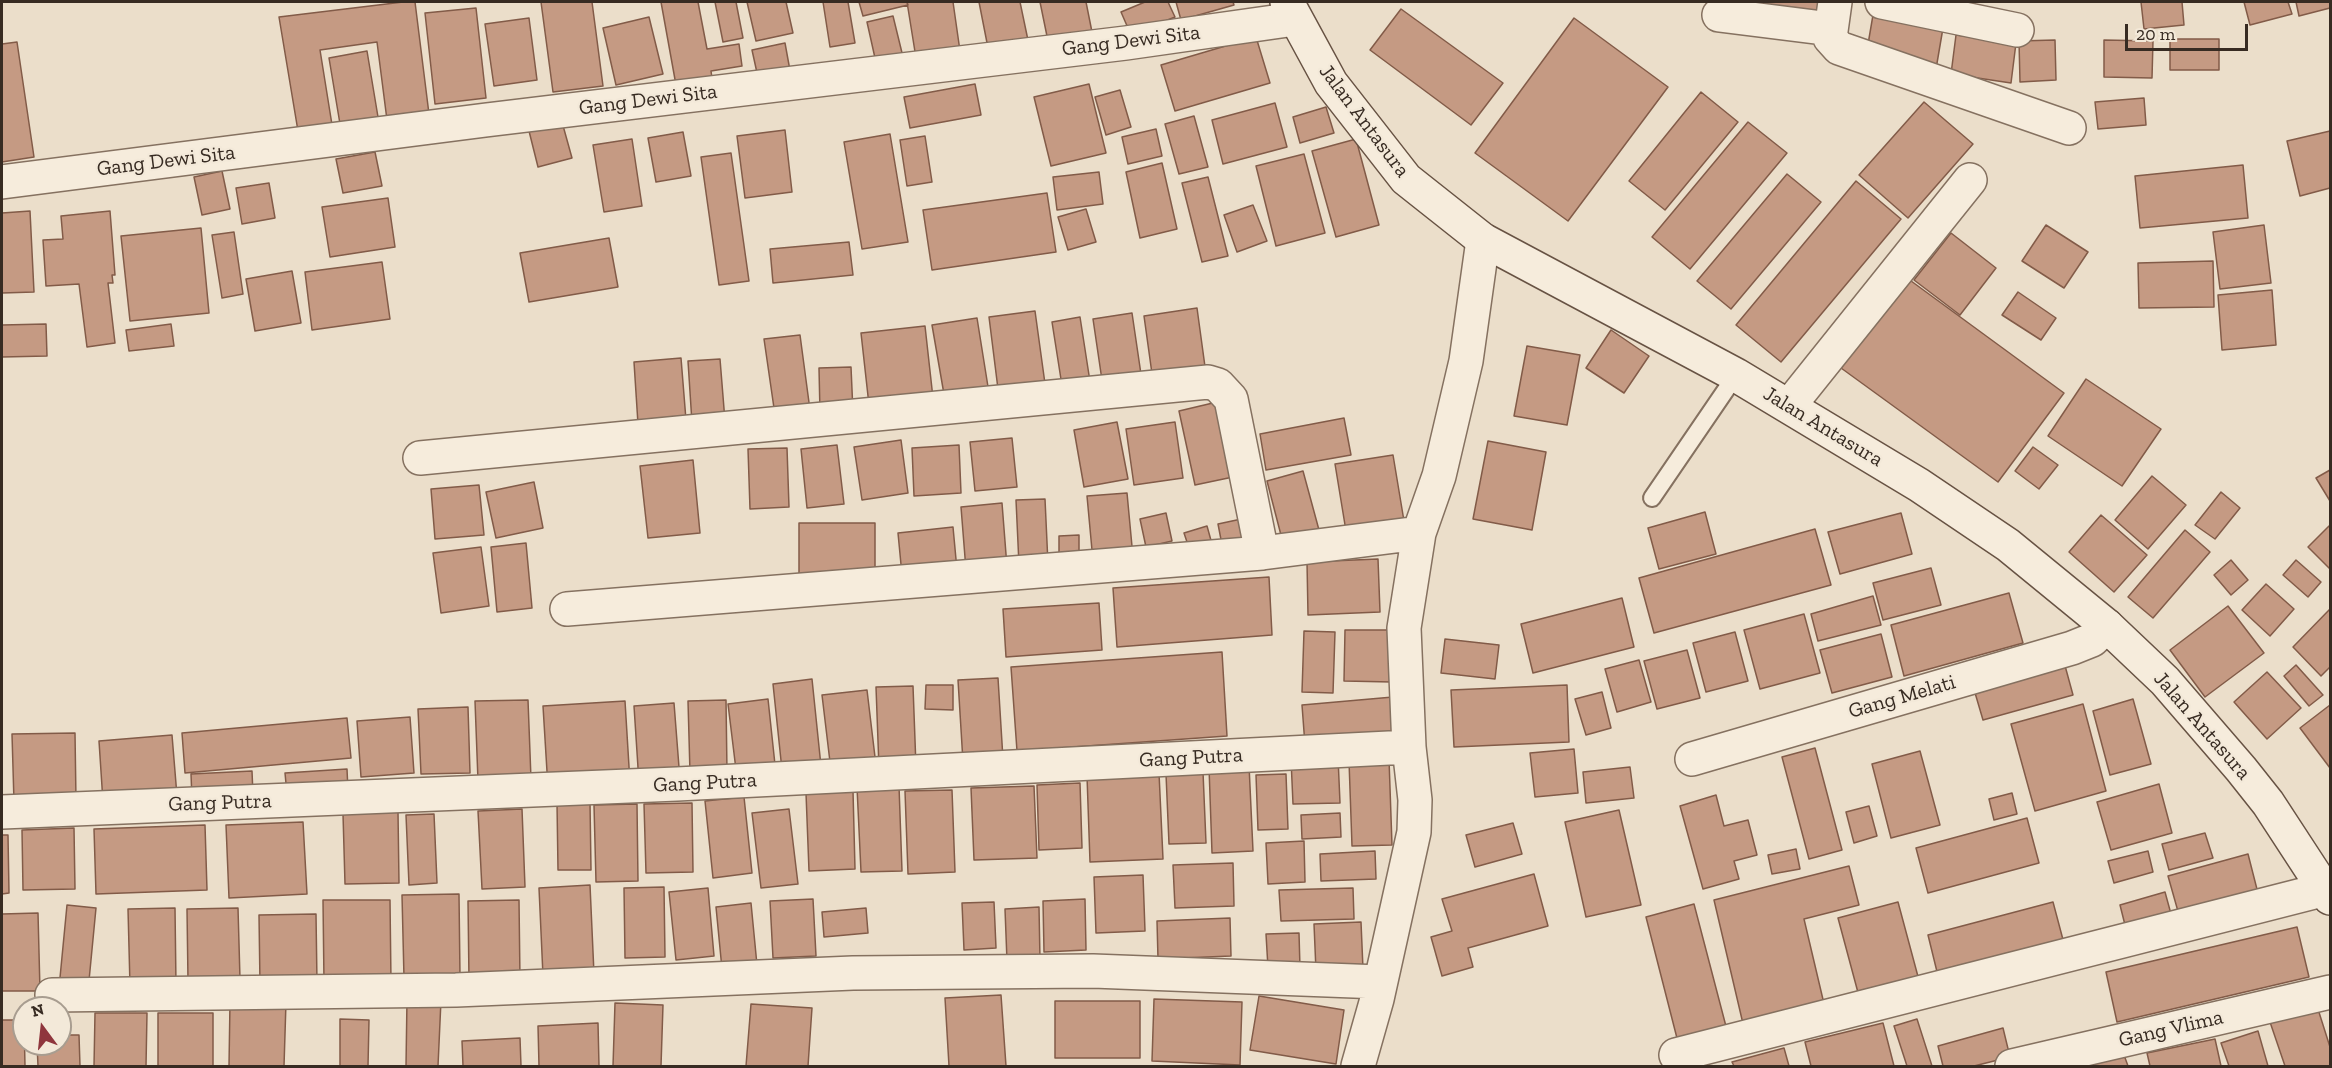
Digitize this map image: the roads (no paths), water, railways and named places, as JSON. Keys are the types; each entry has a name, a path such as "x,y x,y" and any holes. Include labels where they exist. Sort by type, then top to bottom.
{"street":[{"path":"1882,2 2017,30"},
{"name":"Gang Dewi Sita","path":"2,182 497,118 1126,43 1291,10"},
{"name":"Jalan Antasura","path":"1291,10 1331,83 1406,179 1483,240 1736,375 1919,485 2008,545 2107,626 2165,681 2241,769 2268,803 2329,892"},
{"path":"1719,15 1833,15 1830,38 1839,48 2068,128"},
{"path":"1789,406 1970,180"},
{"path":"1358,1066 1401,899 1414,832 1415,800 1409,747 1404,628 1419,533 1439,476 1464,371 1483,240"},
{"path":"420,458 1208,382 1218,385 1232,399 1262,553"},
{"path":"567,609 1262,553 1419,533"},
{"name":"Gang Melati","path":"1692,759 2072,648 2092,640 2107,626"},
{"name":"Gang Putra","path":"2,812 677,784 1409,747"},
{"path":"1676,1055 2329,892"},
{"path":"52,995 456,990 864,973 1093,971 1380,982"},
{"name":"Gang Vlima","path":"2012,1066 2331,992"}],"lane":[{"path":"1652,498 1736,375"}]}
